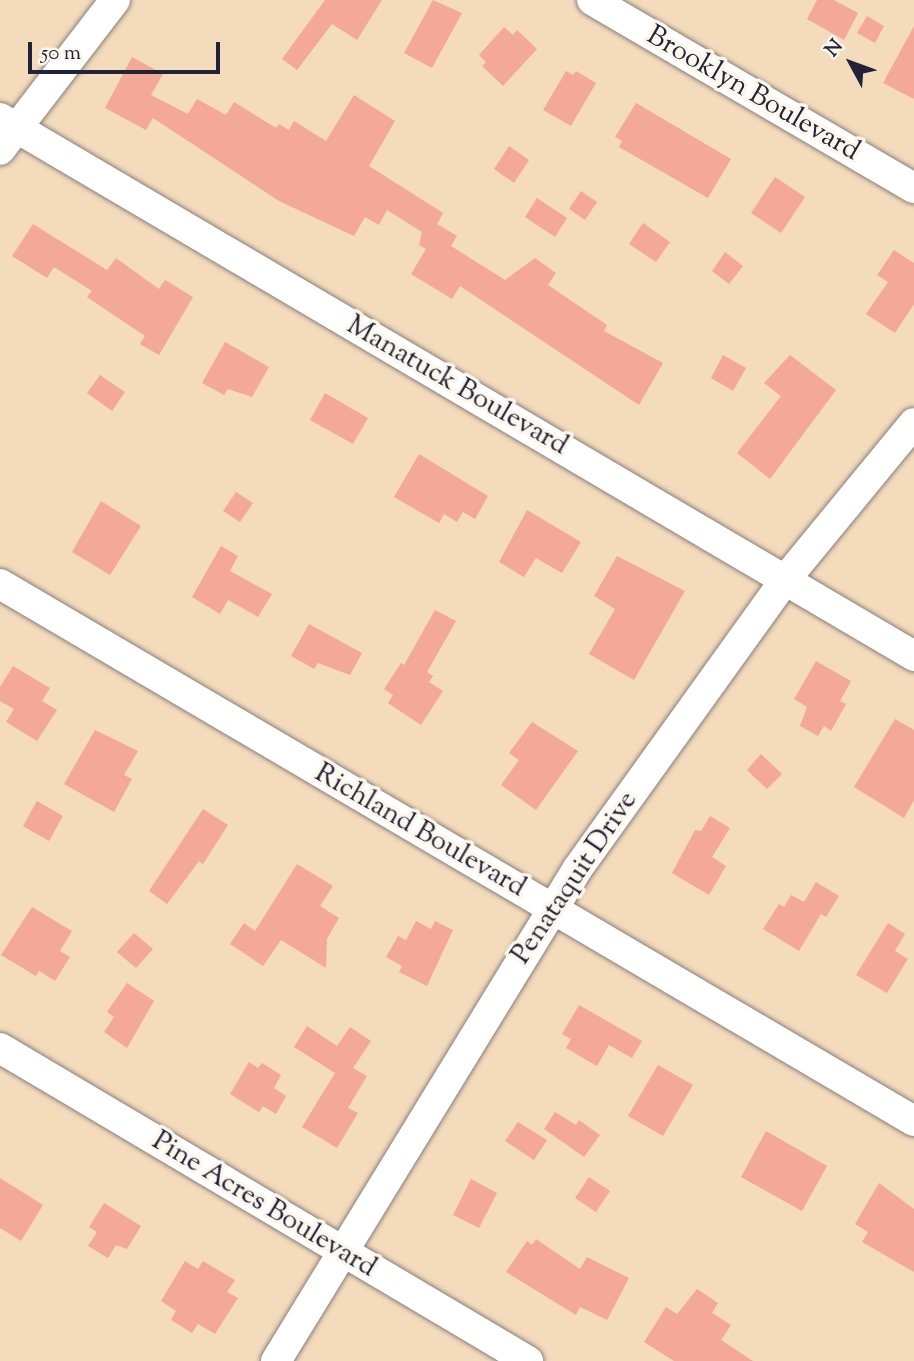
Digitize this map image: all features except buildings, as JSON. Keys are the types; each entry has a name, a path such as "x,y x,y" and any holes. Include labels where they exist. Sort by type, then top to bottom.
{"street":[{"path":"5,132 115,0"},
{"name":"Brooklyn Boulevard","path":"592,0 914,188"},
{"name":"Manatuck Boulevard","path":"5,132 914,656"},
{"name":"Penataquit Drive","path":"276,1361 340,1250 552,909 785,580 914,423"},
{"name":"Richland Boulevard","path":"0,584 914,1121"},
{"name":"Pine Acres Boulevard","path":"0,1048 528,1361"}]}
